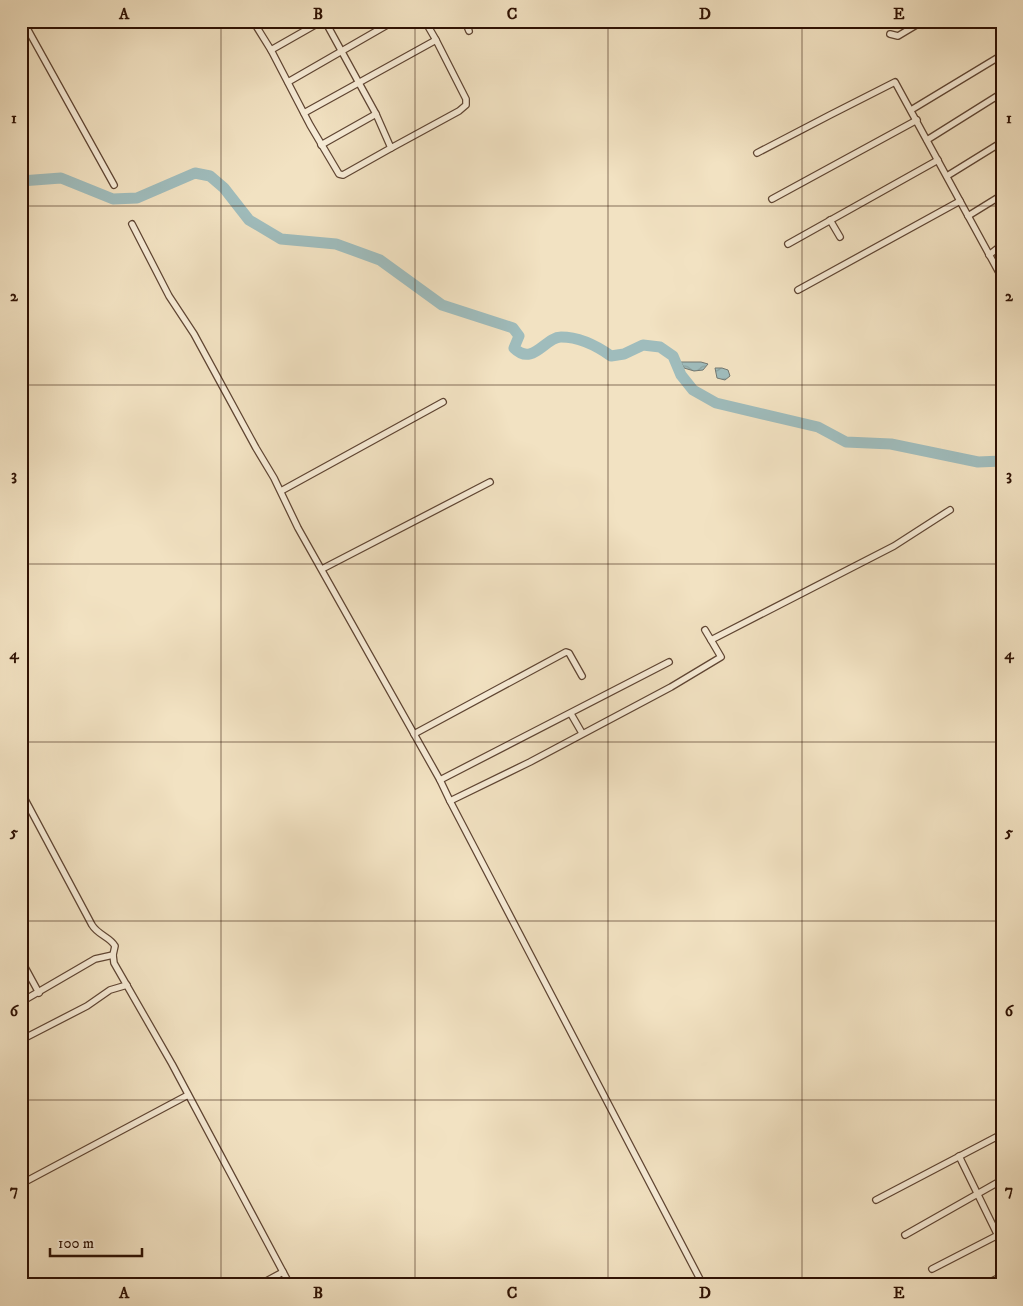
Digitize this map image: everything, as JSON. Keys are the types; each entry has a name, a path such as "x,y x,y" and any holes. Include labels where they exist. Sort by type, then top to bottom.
{"street":[{"path":"23,21 114,184"},
{"path":"254,21 337,173 343,175 459,112 466,105 466,99 426,21"},
{"path":"271,50 322,21"},
{"path":"326,21 376,114 391,148"},
{"path":"288,82 394,21"},
{"path":"465,21 469,31"},
{"path":"890,34 898,36 923,21"},
{"path":"304,113 436,40"},
{"path":"911,110 1002,55"},
{"path":"757,154 894,82 897,84 1002,278"},
{"path":"927,140 1002,93"},
{"path":"322,145 376,114"},
{"path":"772,198 916,120"},
{"path":"947,176 1002,142"},
{"path":"788,244 938,160"},
{"path":"968,216 1002,195"},
{"path":"798,290 960,201"},
{"path":"830,220 840,237"},
{"path":"132,224 169,296 194,334 281,491 293,520 440,780 703,1285"},
{"path":"989,254 1002,245"},
{"path":"281,491 442,402"},
{"path":"322,570 490,482"},
{"path":"711,640 894,546 950,510"},
{"path":"450,801 530,762 671,687 721,657 705,630"},
{"path":"414,734 566,652 569,653 582,676"},
{"path":"440,780 669,662"},
{"path":"571,714 582,733"},
{"path":"21,792 92,925 96,931 116,946 113,956 114,962 290,1285"},
{"path":"21,1002 95,959 113,956"},
{"path":"21,960 39,993"},
{"path":"21,1040 87,1006 110,990 127,985"},
{"path":"21,1184 188,1095"},
{"path":"876,1200 1002,1134"},
{"path":"959,1156 999,1234 1002,1244"},
{"path":"905,1235 1002,1180"},
{"path":"932,1269 999,1234"},
{"path":"258,1285 284,1272"},
{"path":"984,1285 1002,1276"}],"water":[{"path":"681,362 708,364 703,370 694,371 684,368"},
{"path":"715,368 728,370 730,376 725,380 717,378"}],"waterway":[{"path":"21,181 61,178 113,199 137,198 195,173 210,176 224,188 249,220 281,239 336,244 380,260 442,305 513,328 519,336 514,348 521,353 533,353 555,338 561,337 568,337 588,343 611,356 624,354 643,345 660,347 673,356 681,375 693,390 716,403 818,427 846,442 891,444 978,462 1002,461"}]}
